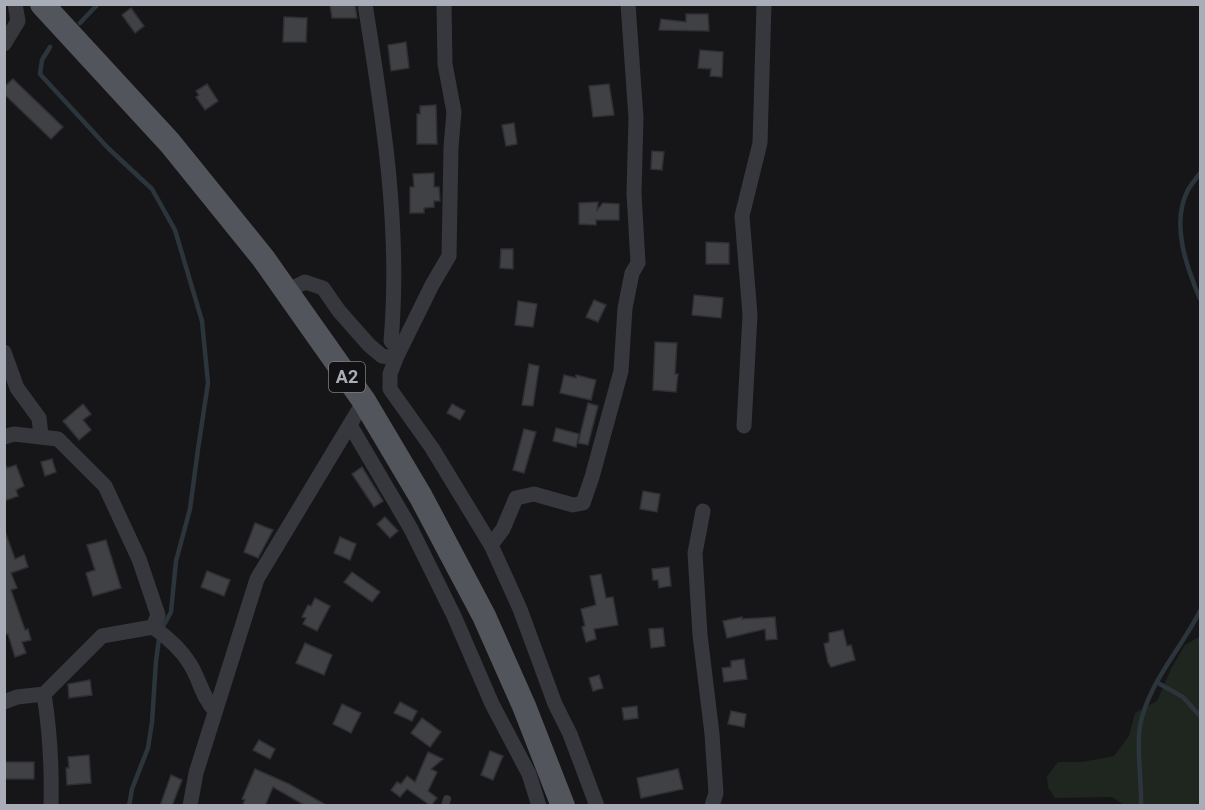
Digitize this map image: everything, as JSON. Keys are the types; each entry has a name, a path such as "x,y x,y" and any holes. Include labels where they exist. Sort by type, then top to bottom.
{"main road":[{"name":"A2","path":"42,4 170,143 263,258 364,401 421,497 484,616 524,706 563,806"}],"street":[{"path":"4,44 18,21 15,4"},
{"path":"365,4 390,180 394,303 391,341 398,353"},
{"path":"444,4 445,64 454,112 449,256 398,353 390,374 390,389 432,448 491,545 520,609 555,704 570,734 597,806"},
{"path":"491,545 503,529 516,498 534,494 573,505 583,503 621,371 625,308 632,273 638,263 634,193 636,118 628,4"},
{"path":"744,426 750,315 742,216 759,143 764,4"},
{"path":"287,291 306,282 323,288 339,311 369,345 382,356 398,353"},
{"path":"4,352 17,388 39,418 41,435"},
{"path":"190,806 196,773 257,579 364,401"},
{"path":"350,425 411,529 454,616 492,704 529,774 539,806"},
{"path":"4,437 14,434 41,435 58,439 105,486 139,559 158,615 153,627"},
{"path":"703,511 695,553 700,635 712,734 716,793 712,806"},
{"path":"4,702 17,697 44,694 102,636 153,627 168,638 190,664 206,702 215,711"},
{"path":"44,694 52,773 51,806"}],"shaded area":[{"path":"1199,637 1200,805 1124,805 1112,797 1055,798 1048,787 1047,776 1058,762 1082,762 1114,756 1129,736 1135,713 1157,701 1185,645"}],"building":[{"path":"355,4 357,18 332,18 330,5"},
{"path":"131,8 144,26 135,33 122,15"},
{"path":"686,14 708,14 709,31 659,30 661,19 686,22"},
{"path":"284,17 307,18 306,42 283,42"},
{"path":"406,42 409,68 391,71 388,45"},
{"path":"700,50 723,52 722,77 710,76 711,69 698,68"},
{"path":"13,79 63,127 51,139 4,94 4,87"},
{"path":"207,84 218,101 205,110 196,97 199,95 196,91"},
{"path":"609,84 614,115 593,117 589,86"},
{"path":"436,105 437,144 417,144 417,114 420,114 420,106"},
{"path":"514,123 517,144 506,146 502,125"},
{"path":"652,151 664,152 662,170 651,169"},
{"path":"434,173 434,187 439,187 440,201 434,201 434,207 424,208 424,213 410,213 410,187 414,187 413,174"},
{"path":"598,202 597,210 603,203 619,204 619,220 596,220 596,225 579,224 579,203"},
{"path":"706,242 729,243 729,264 706,264"},
{"path":"501,249 513,249 513,269 500,268"},
{"path":"694,295 723,298 721,318 692,315"},
{"path":"594,300 606,305 598,322 586,317"},
{"path":"518,301 537,304 533,327 515,325"},
{"path":"655,342 677,343 676,392 653,390"},
{"path":"529,364 539,366 533,406 522,405"},
{"path":"564,375 576,378 576,375 596,380 591,400 560,393"},
{"path":"588,403 598,406 588,445 578,443"},
{"path":"83,404 91,414 83,420 91,430 79,440 63,421"},
{"path":"452,404 465,411 460,420 447,413"},
{"path":"556,428 579,434 576,447 553,441"},
{"path":"524,429 536,432 524,473 513,470"},
{"path":"52,459 56,472 45,476 41,462"},
{"path":"4,463 7,468 16,465 24,486 16,490 18,496 4,501"},
{"path":"362,467 383,501 374,507 352,474"},
{"path":"643,491 660,494 657,512 640,509"},
{"path":"385,517 398,531 390,538 377,524"},
{"path":"255,523 273,530 258,558 244,552"},
{"path":"6,534 15,559 24,555 28,567 11,573 17,588 11,590 25,630 28,629 31,640 22,642 26,653 15,657 8,634 4,635 4,535"},
{"path":"340,537 356,544 350,560 334,553"},
{"path":"106,540 121,588 93,596 86,573 95,570 87,545"},
{"path":"669,567 671,586 659,588 658,580 653,580 652,569"},
{"path":"207,571 230,580 224,596 201,587"},
{"path":"352,572 380,592 372,602 344,582"},
{"path":"601,574 606,598 613,597 618,625 594,629 596,639 586,642 581,609 596,605 590,576"},
{"path":"315,598 330,606 317,631 303,624 306,618 302,617 308,605 311,606"},
{"path":"742,617 742,619 775,617 777,639 766,640 765,629 727,638 723,621"},
{"path":"663,628 665,646 651,648 649,629"},
{"path":"843,630 847,646 851,645 855,660 831,667 824,644 829,642 829,633"},
{"path":"305,643 332,655 324,675 296,663"},
{"path":"744,659 747,679 724,682 722,668 731,667 731,661"},
{"path":"599,675 603,688 593,691 589,678"},
{"path":"90,680 92,695 69,698 68,684"},
{"path":"400,702 417,711 412,721 394,713"},
{"path":"342,704 361,713 351,733 333,724"},
{"path":"637,706 638,718 624,720 622,708"},
{"path":"731,711 746,714 744,727 728,724"},
{"path":"422,718 441,732 430,747 411,733"},
{"path":"259,740 275,749 270,759 253,750"},
{"path":"490,751 503,756 493,780 481,775"},
{"path":"428,752 443,759 431,769 437,772 428,791 437,798 431,806 407,789 400,797 391,790 397,782 401,784 407,776 415,782"},
{"path":"89,755 91,783 67,785 68,757"},
{"path":"4,762 34,762 34,779 4,779"},
{"path":"255,769 289,784 328,806 306,806 273,787 265,806 242,806 245,800 242,799"},
{"path":"678,769 683,789 641,798 637,778"},
{"path":"171,775 182,780 172,806 160,806"}],"waterway":[{"path":"80,23 98,4"},
{"path":"50,47 42,60 40,74 108,148 152,189 175,230 202,321 208,383 190,509 176,561 171,612 160,632 148,748 132,789 129,806"},
{"path":"1200,173 1187,192 1180,218 1186,260 1200,299"},
{"path":"1141,806 1139,744 1144,710 1157,681 1200,611"},
{"path":"1158,683 1183,697 1200,716"}]}
